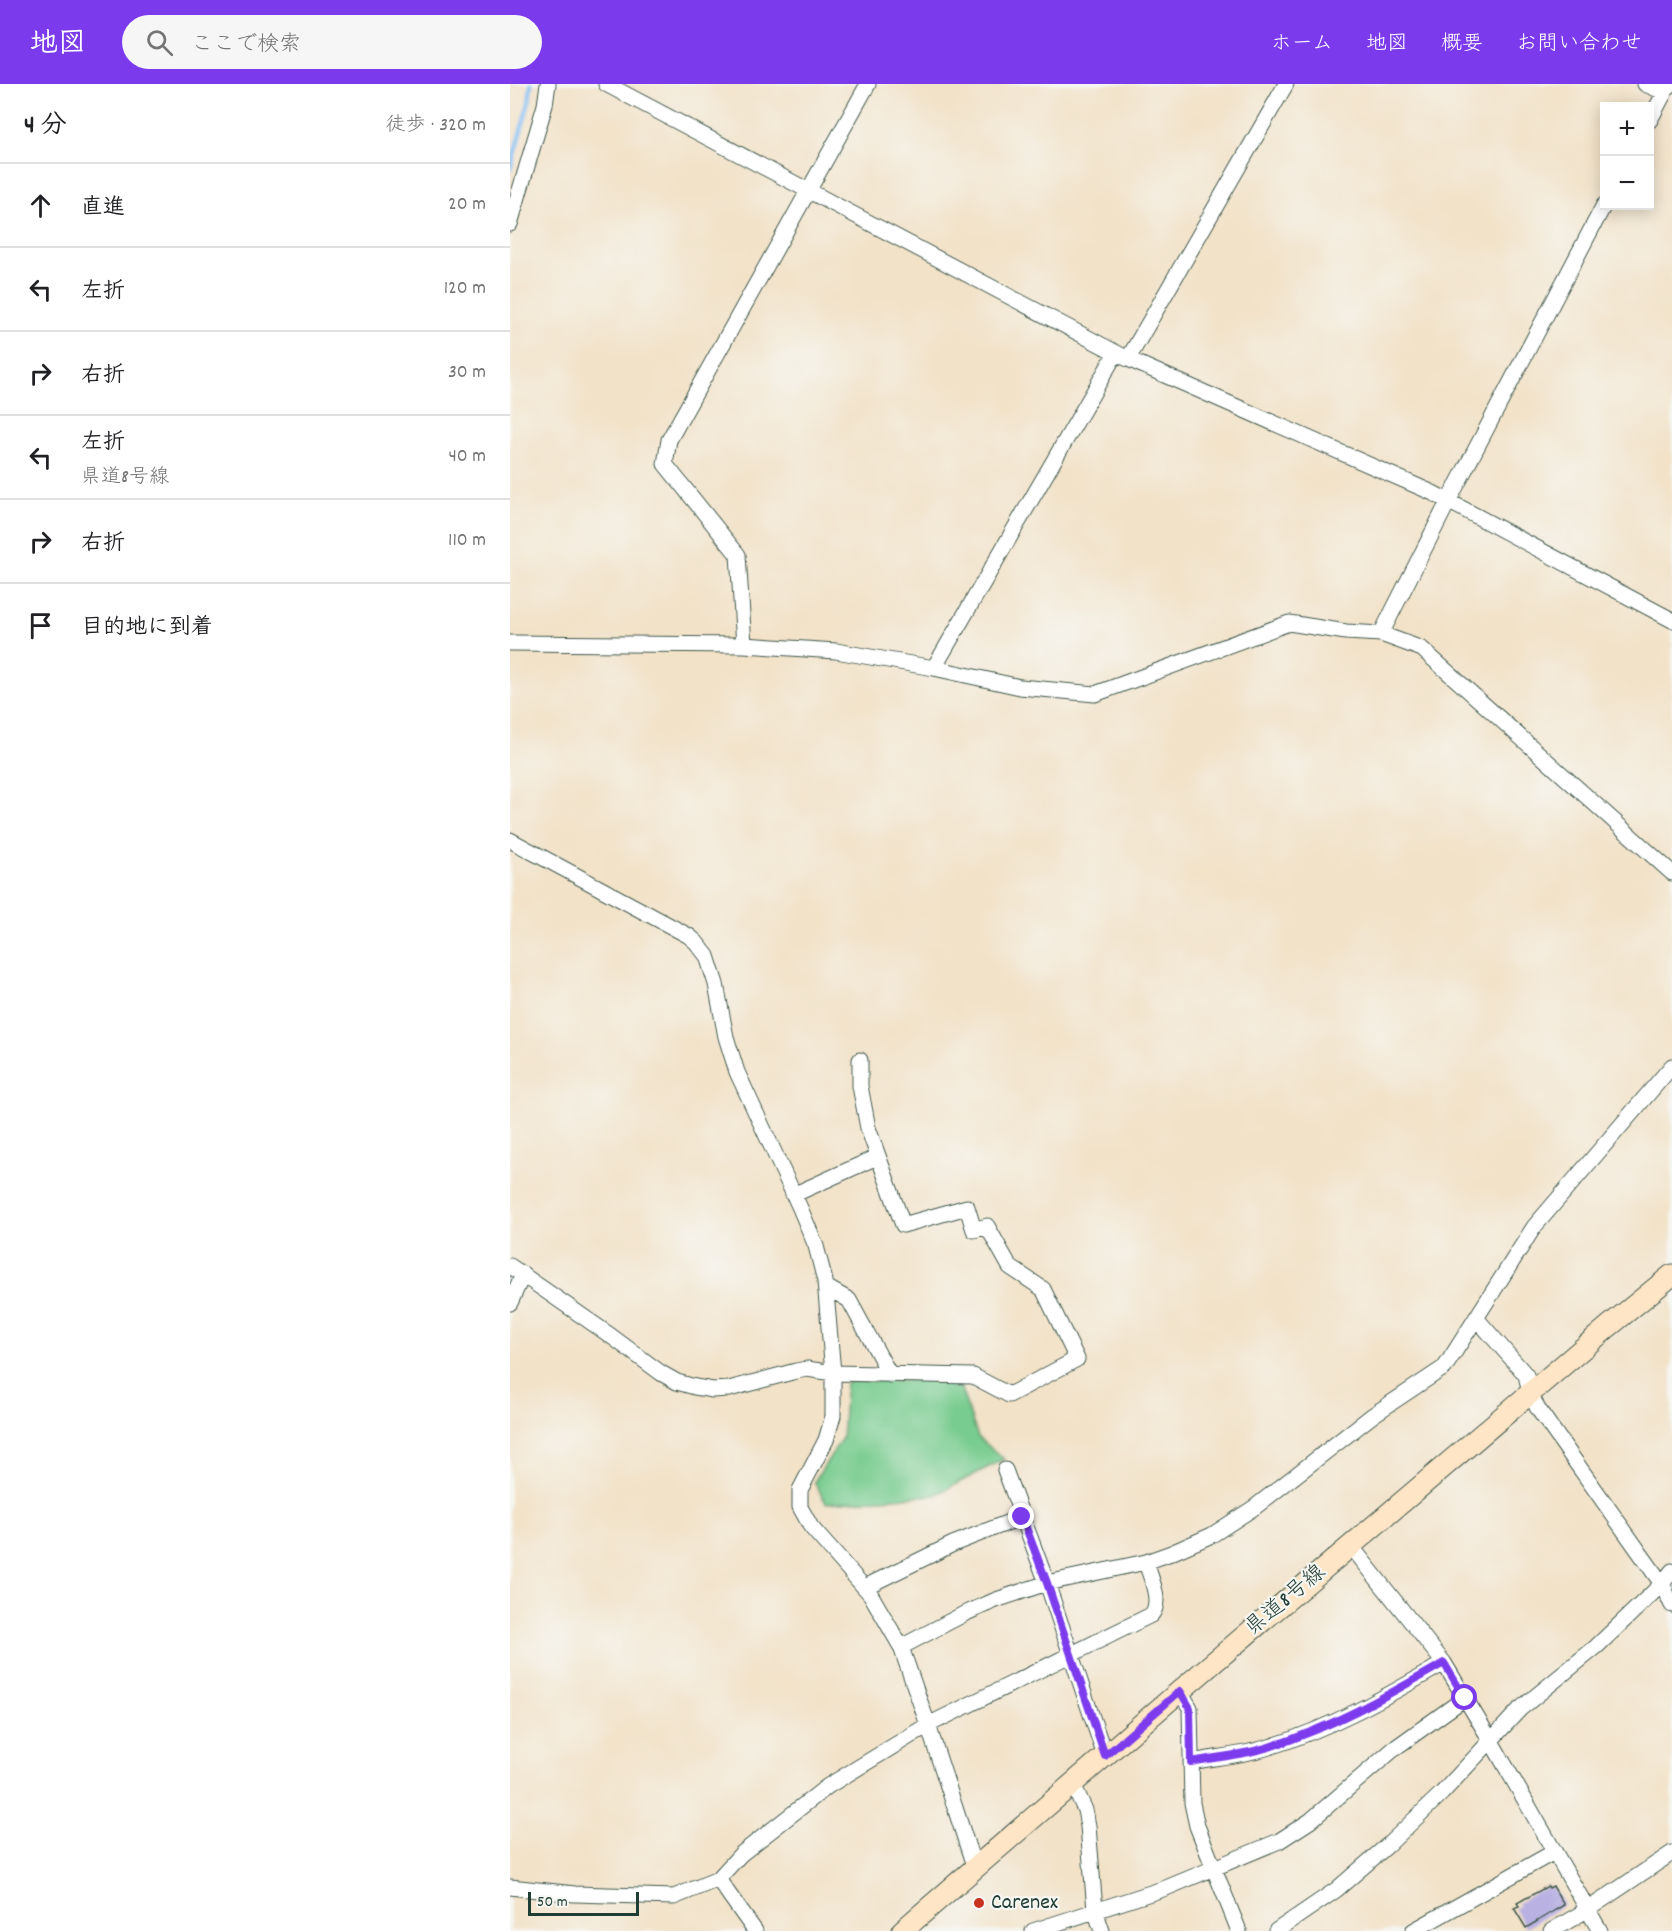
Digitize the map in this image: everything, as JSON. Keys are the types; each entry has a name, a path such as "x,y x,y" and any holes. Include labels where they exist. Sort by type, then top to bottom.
{"main road":[{"name":"県道8号線","path":"911,1927 1180,1691 1672,1275"}],"street":[{"path":"510,224 545,105 548,84"},
{"path":"606,84 807,192 1122,356 1449,500 1672,620"},
{"path":"744,645 738,555 665,464 669,440 867,84"},
{"path":"934,668 1286,84"},
{"path":"1645,84 1666,88 1654,112"},
{"path":"1381,634 1602,210"},
{"path":"510,643 744,645 836,651 934,668 1020,687 1095,694 1289,623 1346,632 1381,634 1422,649 1672,873"},
{"path":"510,840 689,936 707,957 714,976 726,1037 737,1072 819,1255 826,1287 833,1373 832,1424 802,1486 799,1503 811,1527 865,1587 880,1608 901,1647 975,1869"},
{"path":"510,1303 517,1270 661,1373 686,1385 705,1389 729,1389 801,1369 833,1373 973,1376 1009,1395 1077,1359 1043,1289 1010,1267 987,1226 974,1230 967,1207 903,1225 877,1157 864,1110 860,1086 860,1060"},
{"path":"901,1647 978,1607 1047,1583 1146,1562 1212,1535 1255,1507 1373,1415 1445,1367 1534,1227 1672,1066"},
{"path":"793,1195 877,1157"},
{"path":"826,1287 849,1300 890,1375"},
{"path":"1476,1318 1526,1375 1530,1393 1538,1409 1662,1584 1672,1605"},
{"path":"1005,1470 1047,1583 1105,1756"},
{"path":"865,1587 953,1544 1022,1517"},
{"path":"1351,1546 1444,1663 1600,1931"},
{"path":"510,1887 575,1894 674,1897 718,1879 741,1854 828,1785 928,1725 1146,1617 1154,1611 1156,1600 1146,1562"},
{"path":"1276,1931 1336,1890 1388,1845 1442,1793 1520,1709 1596,1647 1662,1584 1672,1571"},
{"path":"1191,1762 1266,1748 1289,1740 1385,1698 1444,1663"},
{"path":"1180,1691 1190,1708 1192,1803 1197,1826 1239,1931"},
{"path":"1033,1931 1166,1888 1279,1841 1296,1831 1395,1748 1465,1698"},
{"path":"1073,1784 1085,1810 1095,1910 1102,1931"},
{"path":"1413,1931 1554,1852"},
{"path":"1551,1931 1672,1854"},
{"path":"718,1879 755,1931"}],"green space":[{"path":"957,1378 978,1437 1004,1459 935,1495 826,1503 814,1482 842,1438 846,1382"}],"building":[{"path":"1548,1886 1549,1888 1553,1886 1564,1905 1526,1928 1514,1908 1519,1906 1517,1903"}],"waterway":[{"path":"510,169 529,102 531,84"}],"place":[{"name":"Carenex","path":"979,1903"}],"route":[{"path":"1022,1517 1047,1583 1105,1756 1180,1691 1190,1708 1191,1762 1245,1753 1289,1740 1385,1698 1444,1663 1465,1698"}]}
